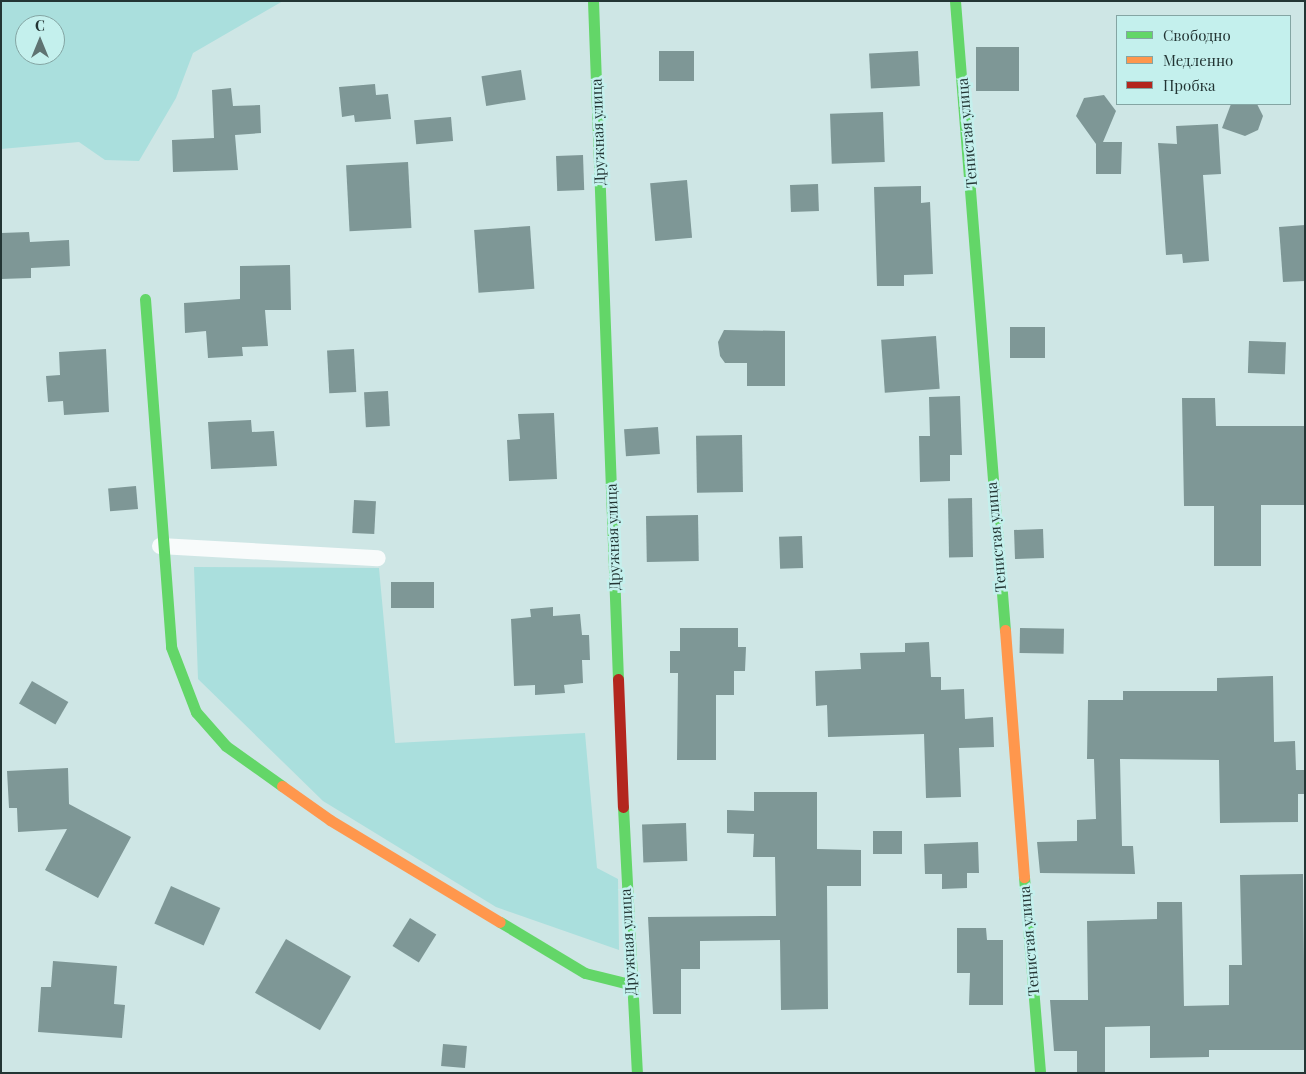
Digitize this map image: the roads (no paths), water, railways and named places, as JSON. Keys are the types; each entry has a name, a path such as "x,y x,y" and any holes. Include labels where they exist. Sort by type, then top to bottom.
{"street":[{"name":"Дружная улица","path":"593,1 629,984 637,1073"},
{"name":"Тенистая улица","path":"955,1 1040,1073"},
{"path":"145,299 160,546 171,647 196,712 226,746 330,820 485,916 584,973 629,984"}],"lane":[{"path":"160,546 378,558"}]}
